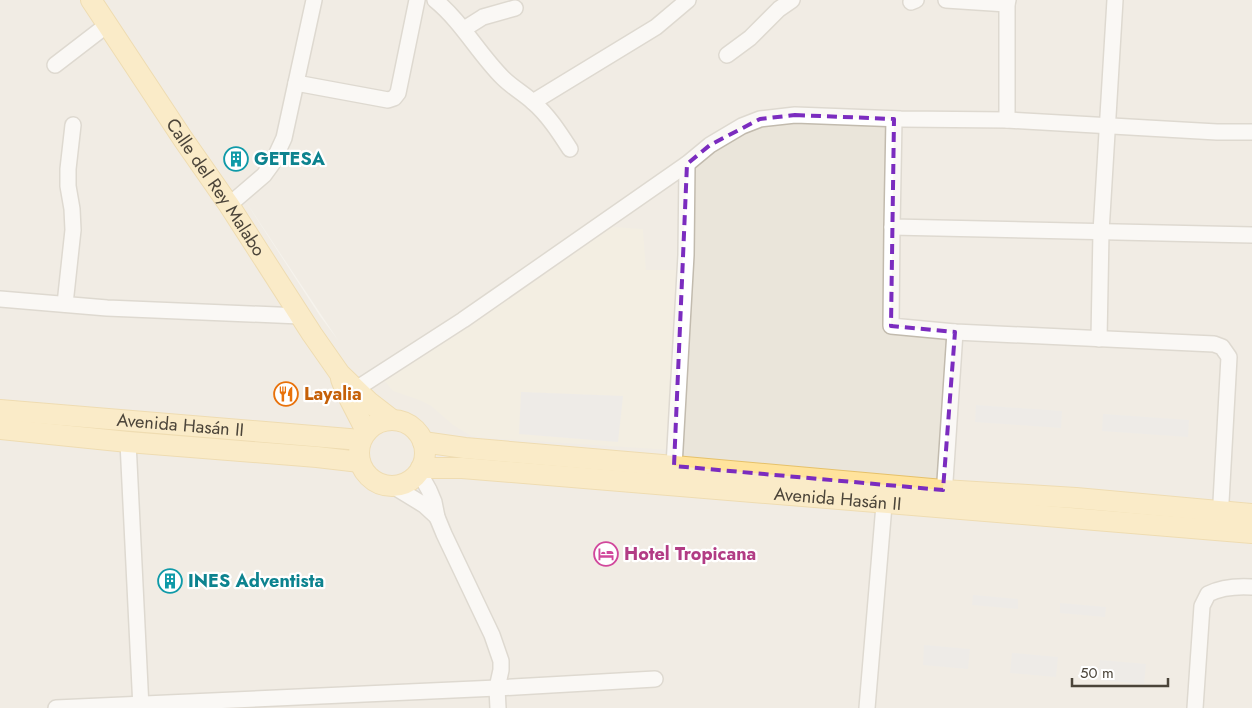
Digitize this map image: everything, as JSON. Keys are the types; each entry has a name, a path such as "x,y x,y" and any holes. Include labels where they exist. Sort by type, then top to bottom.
{"main road":[{"name":"Calle del Rey Malabo","path":"91,0 340,374 391,419"},
{"name":"Calle del Rey Malabo","path":"340,374 363,436"},
{"name":"Avenida Hasán II","path":"0,410 363,436"},
{"path":"391,419 411,425 423,442 425,451 420,470 414,478 408,482 393,486 376,482 369,477 363,470 358,451 363,436 373,425 391,419"},
{"name":"Avenida Hasán II","path":"0,429 360,462"},
{"name":"Avenida Hasán II","path":"423,442 474,449 674,466 885,494 1252,533"},
{"name":"Avenida Hasán II","path":"420,470 462,468 885,494 943,490 1076,498 1252,514"}],"street":[{"path":"229,205 264,175 272,164 284,138 314,0"},
{"path":"296,83 388,100 394,98 398,93 417,0"},
{"path":"435,0 464,29 503,78 533,102 550,119 570,150"},
{"path":"533,102 656,27 688,0"},
{"path":"726,55 750,38 779,9 792,0"},
{"path":"946,0 1008,2 1007,120"},
{"path":"1099,340 1101,232 1115,0"},
{"path":"464,29 483,17 515,8"},
{"path":"56,65 107,25"},
{"path":"356,389 463,320 687,164 710,145 742,126 760,119 795,115 1007,120 1217,132 1252,132"},
{"path":"894,118 892,326 955,332 1214,344 1222,347 1229,357 1219,531"},
{"path":"65,304 73,230 68,169 73,125"},
{"path":"674,466 686,255 687,164"},
{"path":"892,227 1252,235"},
{"path":"0,298 107,308 300,316"},
{"path":"943,490 955,332"},
{"path":"128,442 141,706"},
{"path":"420,470 434,502 437,517 492,635 501,661 497,688 498,708"},
{"path":"393,486 424,505 437,517"},
{"path":"868,708 885,494"},
{"path":"1194,708 1202,606 1208,594 1215,590 1236,586 1252,587"},
{"path":"56,708 317,702 497,688 655,679"}],"highlighted area":[{"path":"795,115 894,119 891,326 955,332 943,490 674,466 687,164 710,145 760,119"}],"shaded area":[{"path":"0,0 1252,0 1252,708 0,708","holes":["244,199 338,340 320,316"]},
{"path":"602,226 643,229 646,270 678,270 670,450 471,436 453,425 431,406 393,391 383,379"},
{"path":"521,392 623,396 618,442 519,434"},
{"path":"976,405 1062,411 1061,428 975,422"},
{"path":"1103,414 1189,420 1188,437 1102,431"},
{"path":"973,595 1018,599 1018,609 972,605"},
{"path":"1060,603 1106,607 1105,617 1060,613"},
{"path":"924,645 970,649 968,669 923,665"},
{"path":"1012,653 1058,657 1056,677 1010,673"},
{"path":"1100,660 1146,664 1144,684 1098,680"}],"place":[{"name":"GETESA","path":"236,159"},
{"name":"Layalia","path":"286,394"},
{"name":"Hotel Tropicana","path":"606,554"},
{"name":"INES Adventista","path":"170,581"}]}
